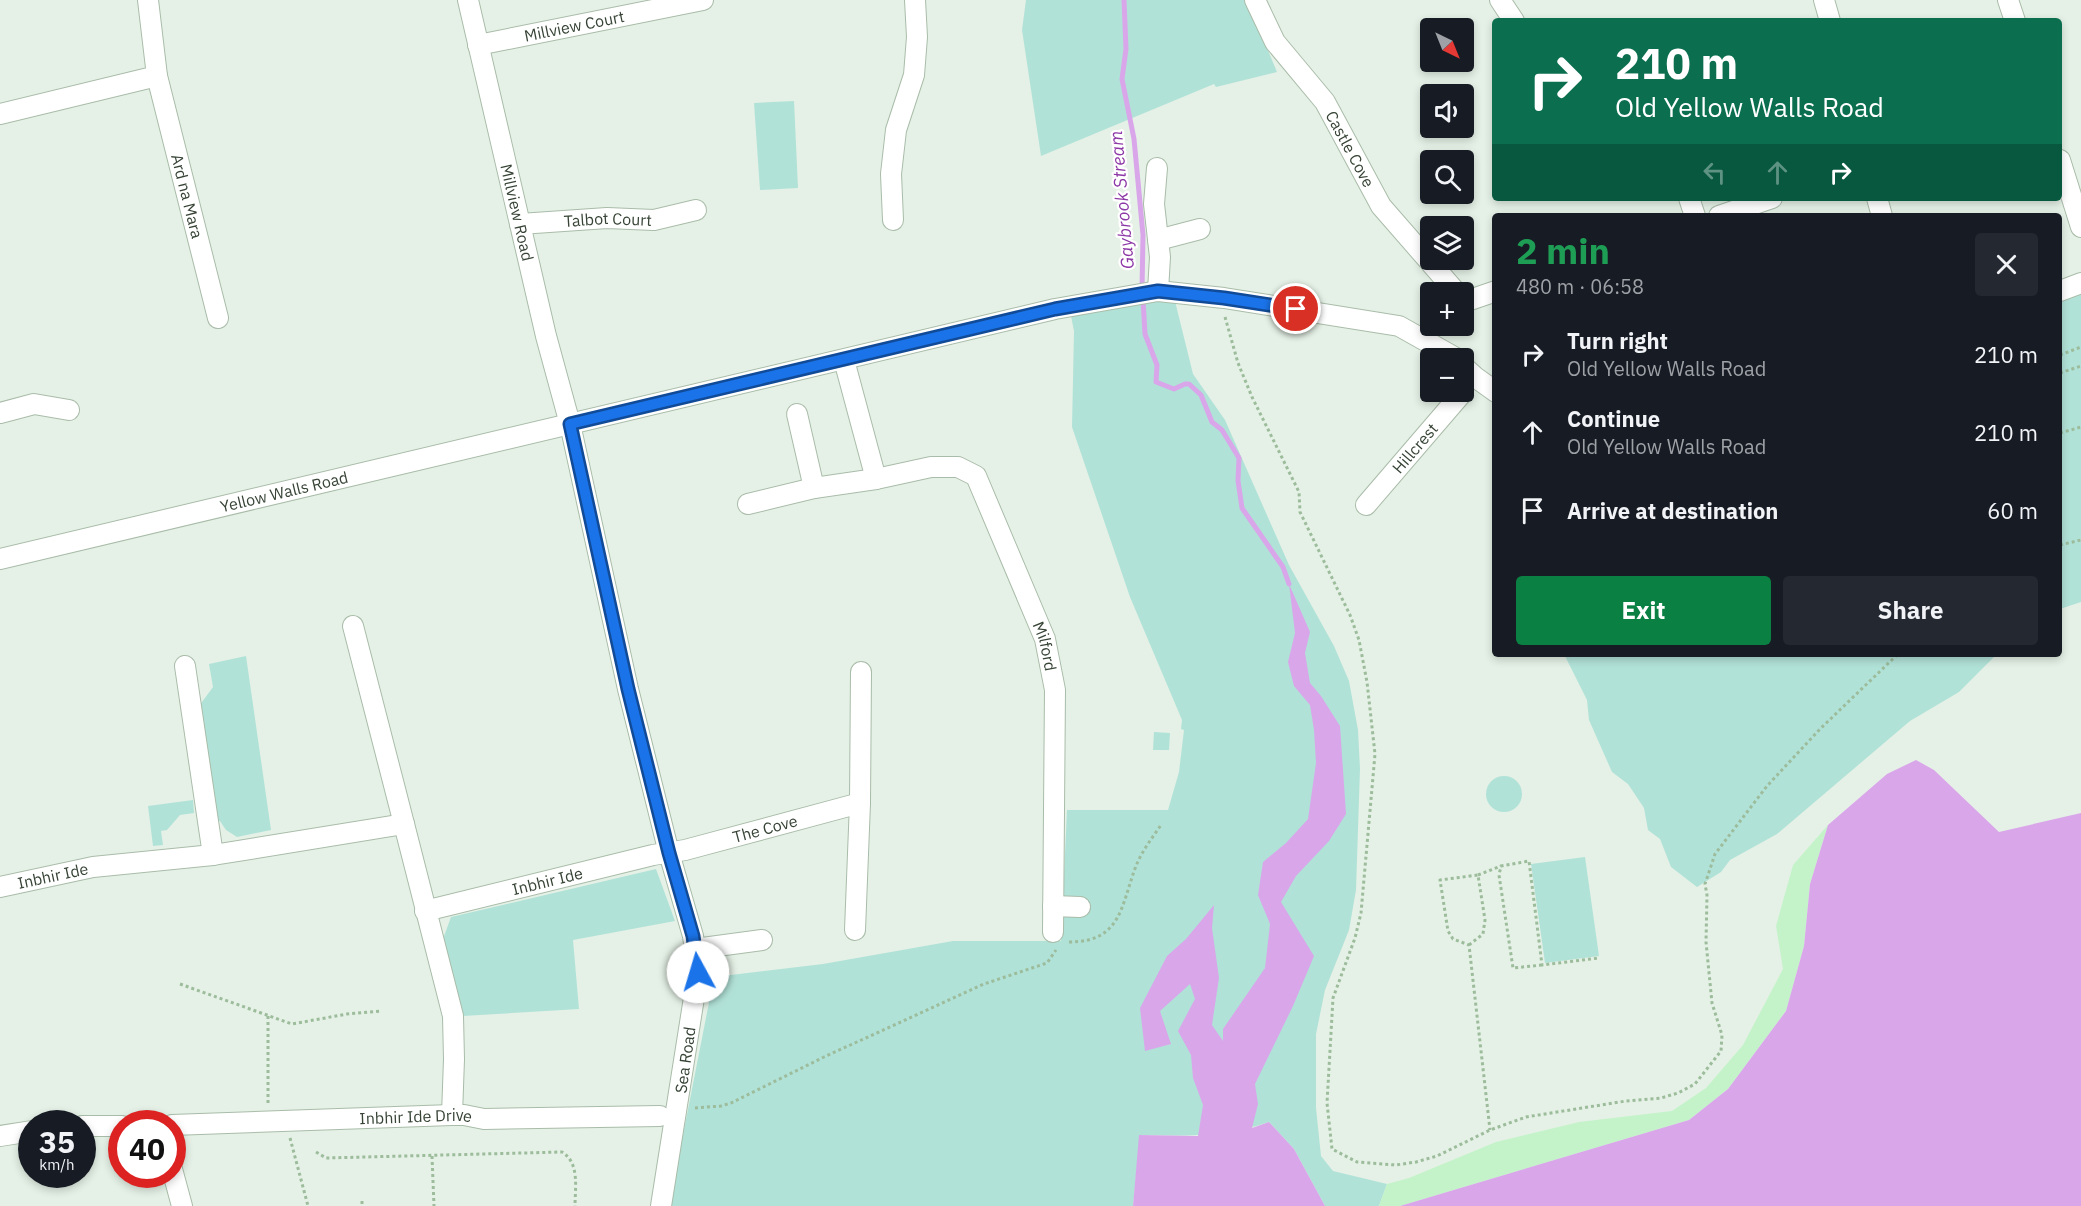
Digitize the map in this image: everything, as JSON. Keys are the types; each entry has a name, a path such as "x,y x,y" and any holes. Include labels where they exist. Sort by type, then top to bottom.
{"street":[{"name":"Ard na Mara","path":"148,0 157,76 218,318"},
{"name":"Millview Road","path":"468,0 520,224 570,424"},
{"name":"Millview Court","path":"478,45 703,0"},
{"path":"893,220 891,174 896,130 914,75 917,37 915,0"},
{"name":"Castle Cove","path":"1255,0 1275,42 1325,102 1381,206 1447,282"},
{"path":"1500,0 1512,18"},
{"path":"1824,0 1829,18"},
{"path":"2008,0 2014,18"},
{"path":"0,114 157,76"},
{"path":"2062,166 2081,227"},
{"path":"1156,292 1160,257 1154,204 1157,168"},
{"path":"1728,213 1763,201"},
{"name":"Talbot Court","path":"520,224 607,218 654,220 696,210"},
{"path":"1158,240 1200,229"},
{"path":"2062,290 2081,283"},
{"name":"Yellow Walls Road","path":"0,559 1055,309 1156,292 1224,298 1399,326 1438,348"},
{"path":"1474,299 1492,292"},
{"path":"844,360 876,479"},
{"path":"1474,384 1492,391"},
{"name":"Hillcrest","path":"1366,505 1449,402"},
{"path":"0,413 34,404 69,410"},
{"path":"797,414 814,488"},
{"name":"Sea Road","path":"570,424 628,689 669,853 688,916 698,972 661,1206"},
{"name":"Milford","path":"748,504 814,488 876,479 931,467 958,467 976,476 1045,639 1055,690 1053,906 1055,937"},
{"path":"353,626 453,1016 452,1115"},
{"path":"184,666 213,855"},
{"path":"855,930 860,804 861,672"},
{"name":"The Cove","path":"669,853 860,804"},
{"name":"Inbhir Ide","path":"0,887 93,867 213,855 404,824"},
{"name":"Inbhir Ide","path":"425,911 669,853"},
{"path":"1053,906 1080,907"},
{"path":"695,949 762,940"},
{"name":"Inbhir Ide Drive","path":"186,1125 452,1115 483,1119 660,1116"},
{"path":"177,1188 182,1206"}],"path":[{"path":"1224,298 1223,310 1238,363 1252,398 1299,492 1300,512 1350,615 1359,640 1367,682 1375,754 1361,913 1355,938 1333,998 1328,1103 1332,1149 1357,1162 1395,1165 1437,1156 1490,1130 1526,1118 1626,1101 1661,1098 1678,1093 1695,1084 1721,1051 1722,1035 1712,1004 1706,942 1707,895 1705,884 1715,854 1767,786 1820,729 1895,657"},
{"path":"2062,354 2081,347"},
{"path":"2062,372 2081,366"},
{"path":"2062,432 2081,427"},
{"path":"2062,545 2081,540"},
{"path":"1055,937 1081,942 1104,934 1116,922 1136,865 1161,825"},
{"path":"1469,945 1453,939 1448,931 1440,880 1478,875 1501,866 1528,861 1542,965"},
{"path":"1501,866 1498,875 1513,968 1599,958"},
{"path":"1469,945 1483,934 1485,920 1478,875"},
{"path":"678,1105 697,1108 713,1107 739,1100 824,1057 984,984 1047,963 1059,944 1055,937"},
{"path":"1469,945 1490,1130"},
{"path":"180,984 292,1024 347,1014 381,1011"},
{"path":"268,1016 268,1122"},
{"path":"289,1122 291,1142 308,1206"},
{"path":"316,1152 326,1158 562,1152 568,1156 574,1166 575,1206"},
{"path":"432,1156 434,1206"}],"shaded area":[{"path":"1026,0 1247,0 1277,72 1216,87 1214,84 1041,156 1022,30"},
{"path":"794,101 798,188 760,190 754,103"},
{"path":"1173,293 1193,374 1225,420 1289,565 1334,646 1349,681 1358,730 1360,769 1356,890 1349,930 1325,990 1316,1034 1316,1108 1321,1156 1333,1171 1387,1184 1379,1206 1325,1206 1294,1149 1269,1122 1221,1133 1140,1135 1133,1206 669,1206 714,977 823,964 953,941 1061,941 1067,810 1168,810 1179,772 1184,730 1181,729 1182,720 1130,597 1072,427 1074,331 1069,306"},
{"path":"2081,293 2081,602 2062,608 2062,300"},
{"path":"1289,584 1310,632 1305,653 1310,683 1340,726 1346,814 1329,841 1296,876 1281,902 1314,956 1293,1006 1255,1084 1258,1104 1252,1128 1269,1122 1294,1149 1325,1206 1133,1206 1139,1135 1198,1136 1203,1105 1193,1078 1191,1055 1178,1031 1195,999 1190,984 1160,1011 1171,1044 1145,1051 1140,1008 1167,956 1186,939 1214,905 1212,928 1219,978 1212,1025 1223,1041 1223,1029 1265,968 1270,924 1258,895 1263,862 1286,843 1308,819 1316,763 1314,730 1310,705 1294,686 1288,662 1295,633"},
{"path":"246,656 271,830 237,837 226,830 220,821 215,820 199,706 213,687 209,664"},
{"path":"1566,657 1994,657 1959,692 1910,721 1777,834 1730,860 1721,872 1697,887 1671,867 1660,839 1648,830 1644,808 1628,784 1612,772 1589,720 1587,700"},
{"path":"1154,732 1170,733 1169,750 1153,750"},
{"path":"1916,760 1934,770 1999,832 2081,813 2081,1206 1400,1206 1689,1120 1728,1089 1786,1011 1804,946 1810,884 1828,825 1887,774"},
{"path":"1504,776 1517,781 1522,794 1517,807 1504,812 1491,807 1486,794 1491,781"},
{"path":"193,800 194,813 180,815 167,830 161,831 163,845 153,846 148,806"},
{"path":"1585,857 1599,956 1545,963 1531,864"},
{"path":"656,869 675,921 573,940 579,1009 463,1016 443,939 451,917"}],"sand":[{"path":"1828,825 1810,884 1804,946 1786,1011 1728,1089 1689,1120 1400,1206 1379,1206 1387,1184 1409,1178 1496,1142 1579,1122 1672,1111 1706,1088 1743,1045 1783,969 1776,926 1793,865"}],"waterway":[{"name":"Gaybrook Stream","path":"1124,0 1126,49 1122,79 1134,139 1143,235 1142,290"},
{"name":"Gaybrook Stream","path":"1143,299 1145,334 1157,365 1156,382 1174,389 1189,384 1201,395 1212,422 1222,430 1239,458 1238,481 1242,508 1283,567 1289,584"}],"route":[{"path":"698,972 693,936 669,853 628,689 570,424 1055,309 1158,291 1296,309"}]}
